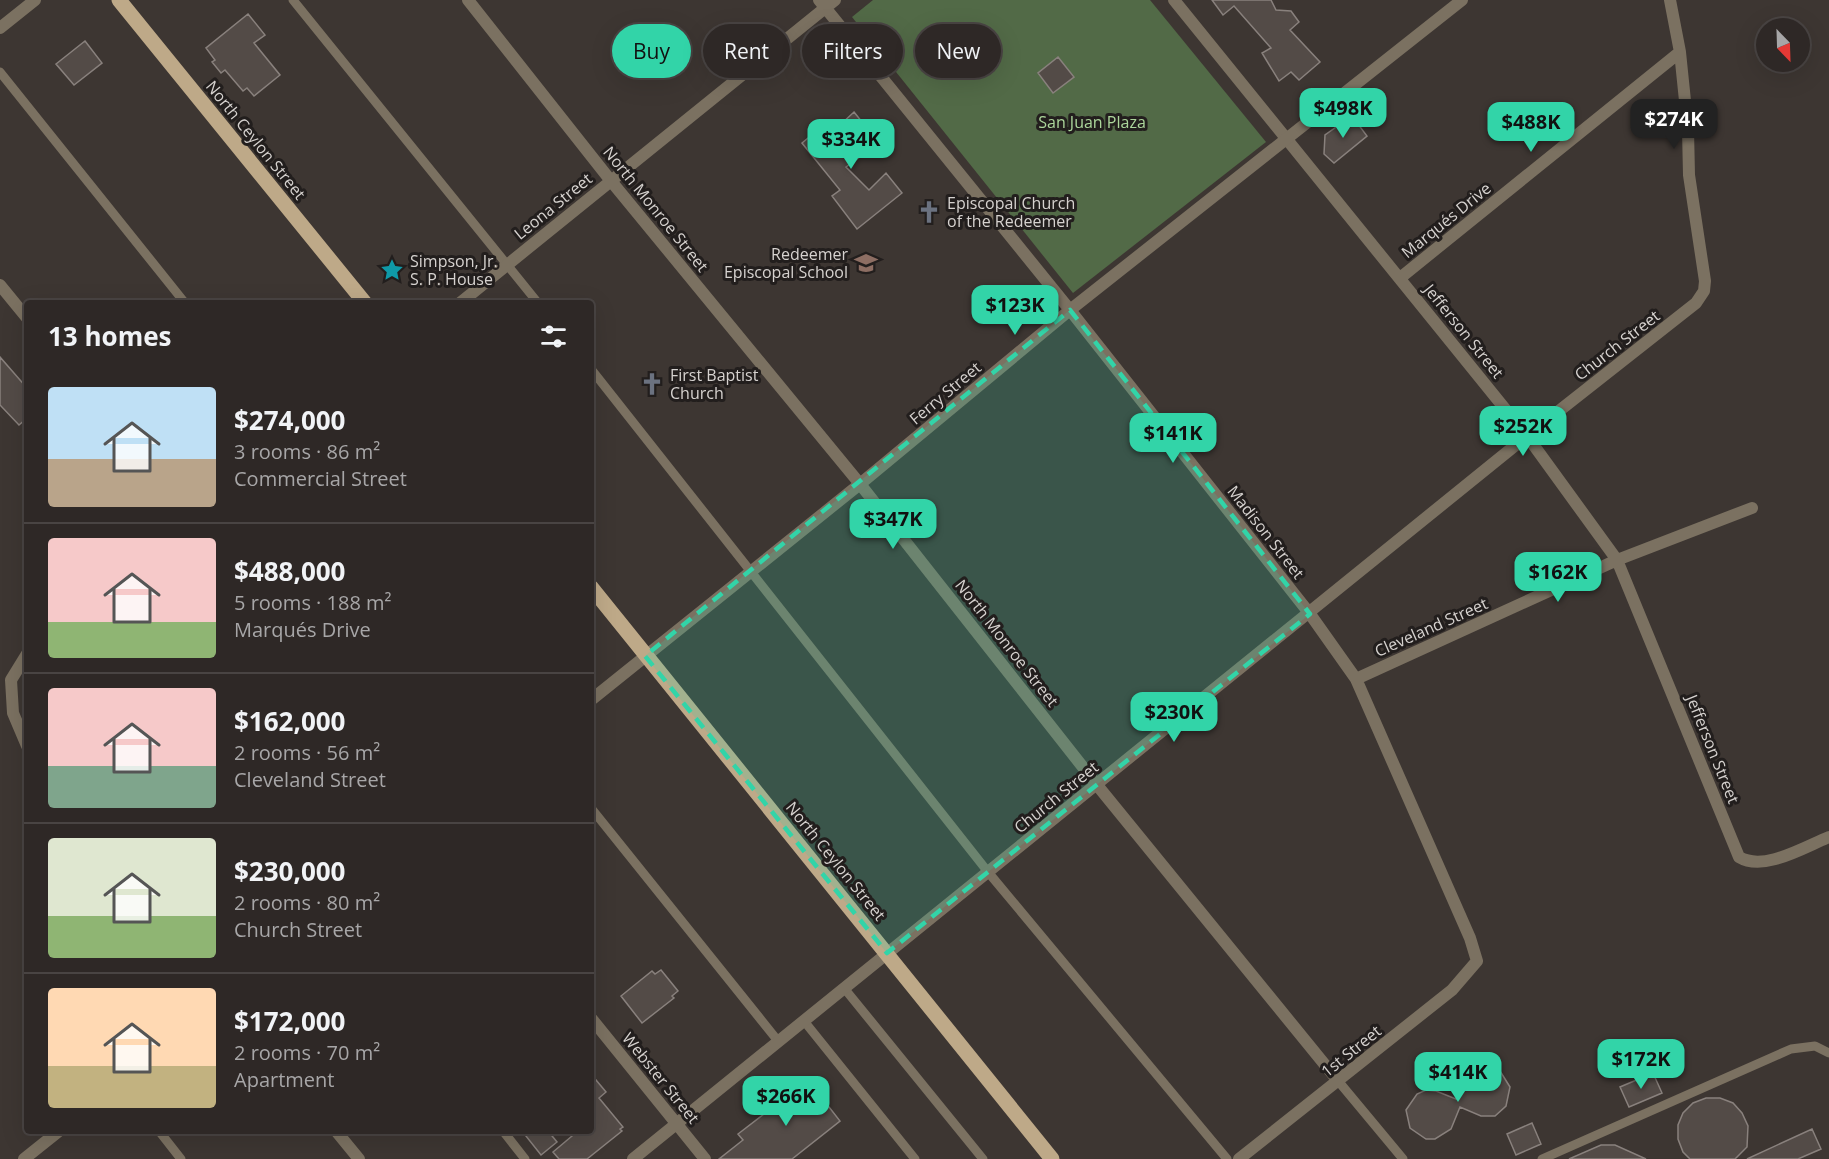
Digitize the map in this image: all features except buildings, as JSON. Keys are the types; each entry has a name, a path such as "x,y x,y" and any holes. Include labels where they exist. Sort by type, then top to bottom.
{"main road":[{"name":"North Ceylon Street","path":"119,0 363,300"},
{"name":"North Ceylon Street","path":"594,591 1052,1159"}],"street":[{"path":"0,28 34,0"},
{"name":"North Monroe Street","path":"468,0 611,181 860,484 1097,785 1339,1082"},
{"name":"Jefferson Street","path":"1174,0 1527,436 1617,560 1739,857 1747,862 1759,862 1829,837"},
{"name":"Ferry Street","path":"594,698 860,484 1070,310 1462,0"},
{"path":"1670,0 1680,52"},
{"name":"Leona Street","path":"464,300 827,3"},
{"name":"Madison Street","path":"827,3 1310,614 1356,679 1470,938 1477,961"},
{"name":"Marqués Drive","path":"1400,278 1680,52"},
{"name":"Church Street","path":"633,1159 1310,614 1527,436 1696,303 1704,291 1705,281 1689,175 1688,130 1680,52"},
{"path":"0,285 24,314"},
{"name":"Cleveland Street","path":"1356,679 1617,560 1752,508"},
{"path":"24,659 11,680 13,713 24,739"},
{"name":"1st Street","path":"1239,1159 1339,1082 1452,990 1477,961"},
{"name":"Webster Street","path":"594,1022 705,1159"},
{"path":"24,1159 54,1134"},
{"path":"338,1134 358,1159"}],"lane":[{"path":"293,0 536,300"},
{"path":"0,72 183,300"},
{"path":"594,373 752,570 988,872 1227,1159"},
{"path":"594,812 778,1041"},
{"path":"844,988 983,1159"},
{"path":"804,1021 915,1159"},
{"path":"1542,1159 1791,1049 1815,1046 1829,1053"},
{"path":"1339,1082 1403,1159"},
{"path":"161,1134 182,1159"},
{"path":"504,1134 525,1159"}],"highlighted area":[{"path":"1070,310 1310,614 887,953 645,656"}],"green space":[{"name":"San Juan Plaza","path":"873,0 1150,0 1266,142 1073,293 901,78 903,78 903,24 858,24 852,17"}],"place":[{"name":"Episcopal Church of the Redeemer","path":"929,212"},
{"name":"Redeemer Episcopal School","path":"866,263"},
{"name":"Simpson, Jr. S. P. House","path":"392,270"},
{"name":"First Baptist Church","path":"652,384"}]}
